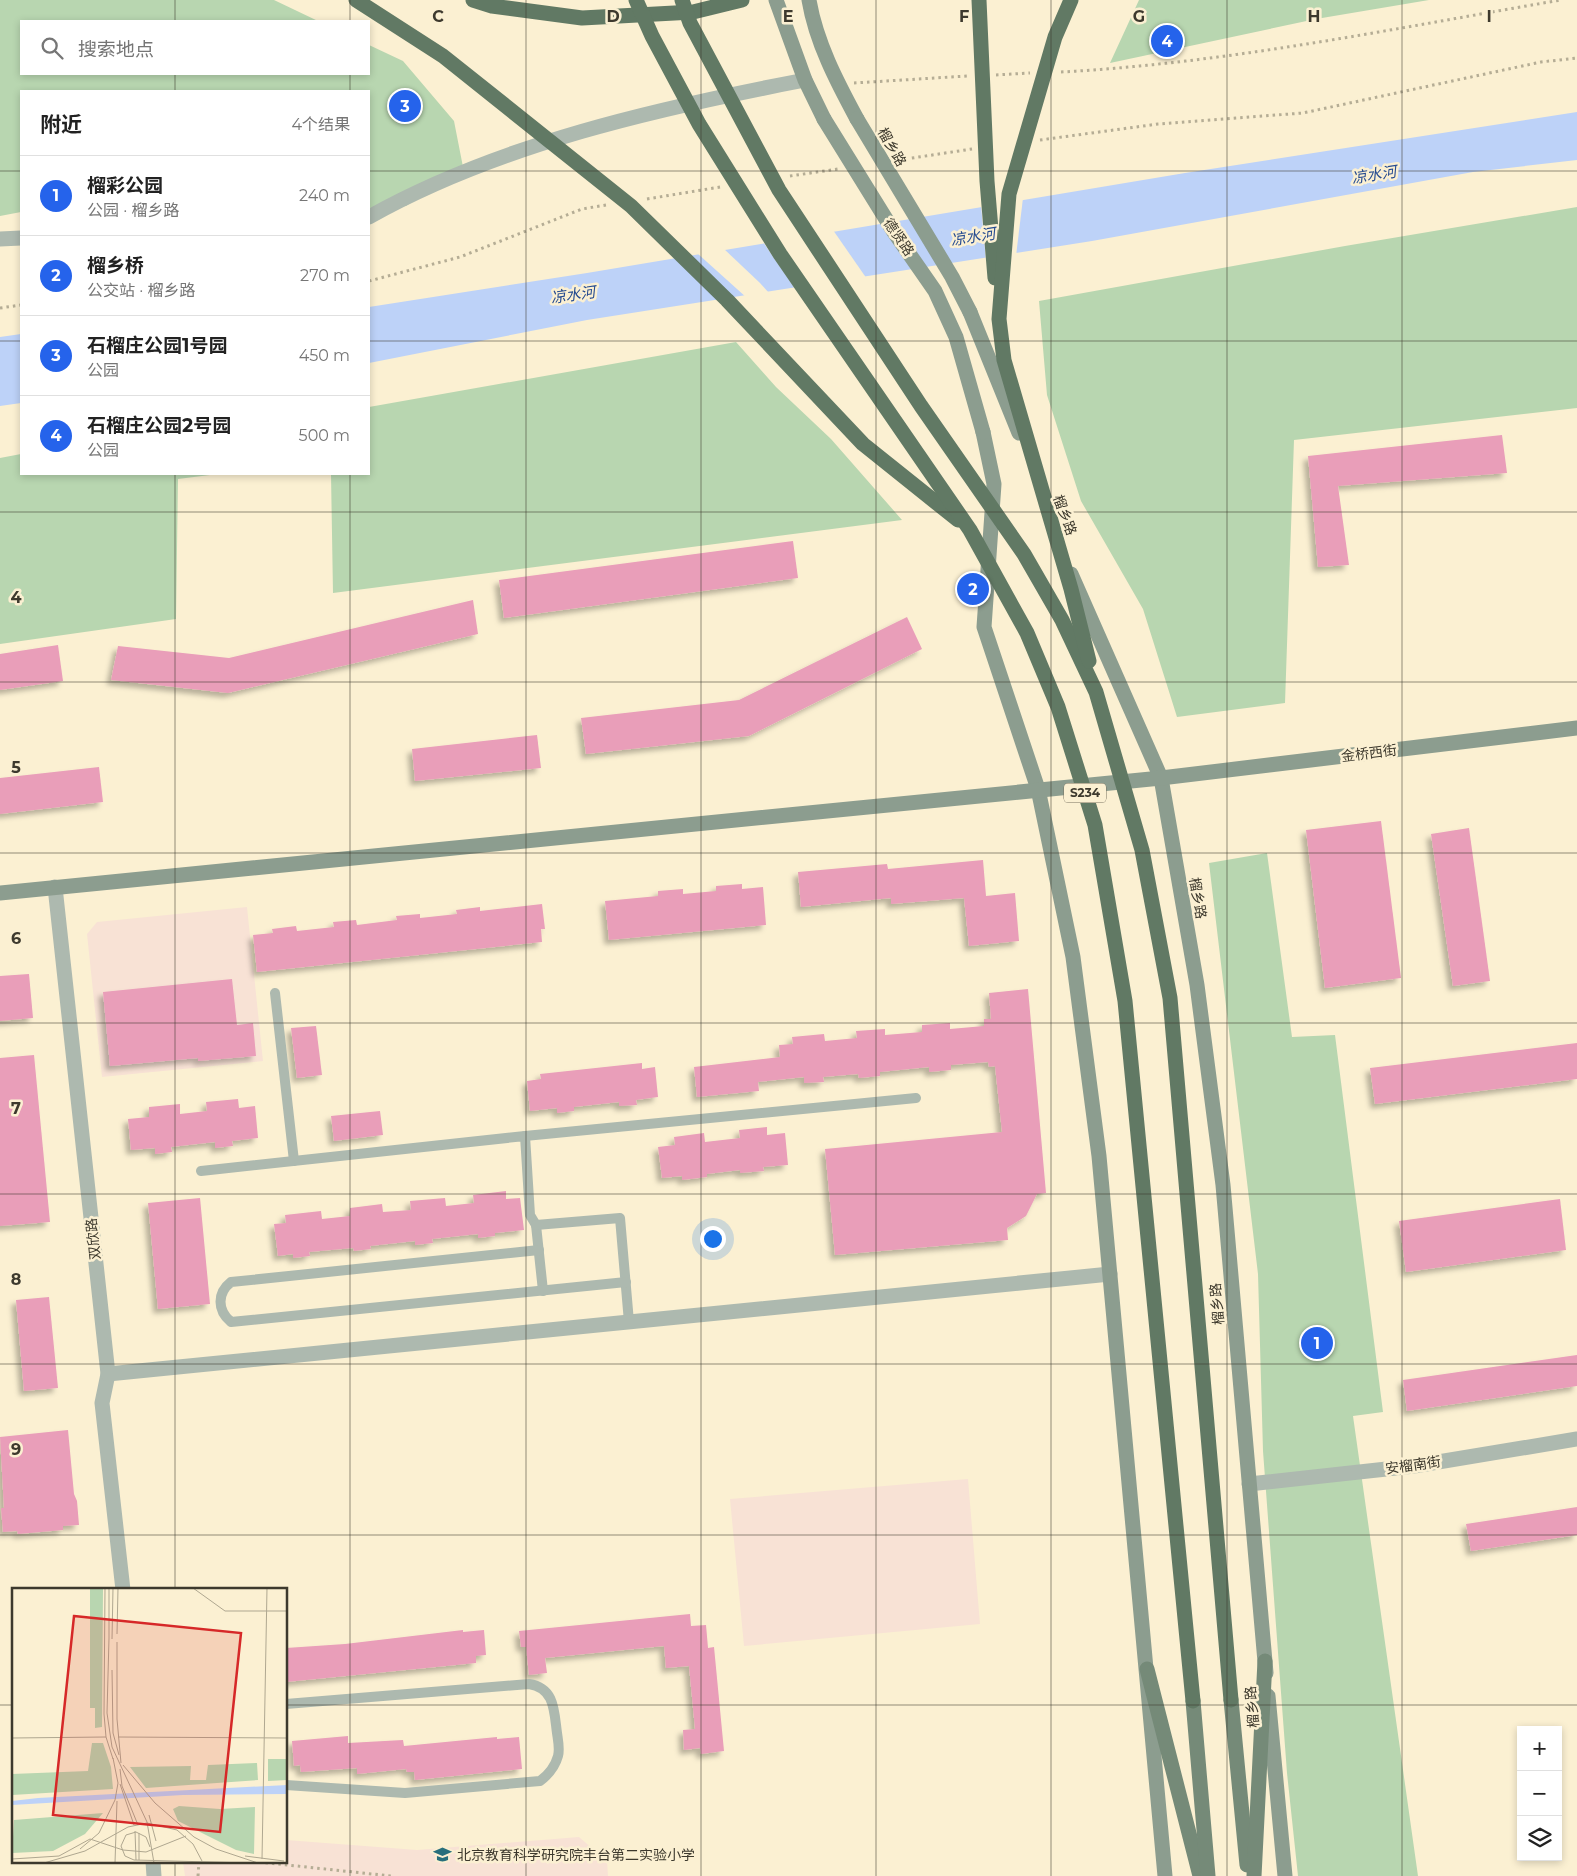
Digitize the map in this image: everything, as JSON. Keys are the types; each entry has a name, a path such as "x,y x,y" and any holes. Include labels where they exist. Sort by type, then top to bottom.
{"highway":[{"path":"356,0 444,56 631,206 727,300 863,444 970,530"},
{"path":"473,0 492,6 582,18 693,12 742,0"},
{"name":"S234","path":"636,0 652,36 698,124 780,254 970,530 1026,633 1058,706 1095,825 1125,1000 1194,1702"},
{"name":"榴乡路","path":"682,0 690,23 778,190 921,406 1024,554 1062,620 1096,692 1142,850 1170,998 1231,1700"},
{"path":"979,0 987,181 1004,360 1071,589 1096,692"},
{"path":"999,319 1010,194 1052,46 1071,0"}],"main road":[{"path":"1254,1876 1264,1661"},
{"path":"1147,1669 1200,1876"},
{"name":"榴乡路","path":"1231,1700 1248,1876"},
{"path":"1194,1702 1208,1876"}],"street":[{"name":"德贤路","path":"776,0 805,80 824,119 894,232 935,291 956,337 983,432 994,484 984,627 1038,789"},
{"name":"榴乡路","path":"808,0 812,18 838,85 952,277 970,312 1011,410 1057,542 1161,778 1197,985 1223,1185 1264,1661 1285,1876"},
{"path":"370,216 412,193 507,155 617,123 751,90 805,80"},
{"path":"0,239 20,238"},
{"name":"金桥西街","path":"0,893 1161,778 1577,728"},
{"path":"1038,789 1073,957 1099,1156 1165,1876"},
{"name":"双欣路","path":"55,887 108,1374 102,1403 123,1588"},
{"path":"108,1374 1110,1274"},
{"name":"安榴南街","path":"1249,1484 1414,1466 1577,1439"}],"lane":[{"path":"276,993 294,1161"},
{"path":"201,1171 525,1136 916,1098"},
{"path":"525,1136 530,1215 536,1225 543,1291"},
{"path":"536,1225 620,1218 629,1322"},
{"path":"539,1250 232,1282 222,1292 220,1305 222,1312 230,1322 626,1282"},
{"path":"288,1704 529,1684 536,1685 543,1689 552,1699 559,1754 552,1770 540,1781 405,1793 288,1784"}],"path":[{"path":"1059,72 1109,69 1263,50 1561,0"},
{"path":"989,75 1039,73"},
{"path":"838,85 969,76"},
{"path":"0,308 20,306"},
{"path":"278,1864 391,1876"}],"shaded area":[{"path":"247,907 263,1061 102,1077 87,934 97,922"},
{"path":"968,1479 980,1624 744,1646 730,1499"},
{"name":"北京教育科学研究院丰台第二实验小学","path":"579,1837 607,1861 608,1876 185,1876 183,1864 288,1864 288,1840 417,1850"}],"green space":[{"path":"0,0 274,0 316,20 20,20 20,75 370,75 370,45 403,61 454,121 463,167 406,206 370,208 370,90 20,90 20,212 0,216"},
{"path":"1139,0 1429,0 1316,19 1110,63"},
{"path":"1577,207 1577,408 1294,440 1285,703 1177,717 1143,609 1081,501 1047,395 1039,301 1345,246"},
{"path":"736,342 776,387 831,439 902,520 333,593 331,475 370,475 370,407"},
{"path":"20,454 20,475 210,475 178,479 176,619 0,644 0,458"},
{"path":"1267,853 1292,1037 1335,1035 1383,1412 1353,1416 1418,1876 1298,1876 1287,1773 1263,1451 1258,1274 1209,863"}],"water":[{"name":"凉水河","path":"1577,112 1577,160 1473,172 1092,241 587,320 370,363 370,307 587,273 1185,173"},
{"path":"20,334 20,403 0,406 0,337"}],"pier":[{"path":"1023,198 1016,256 986,261 981,205"},
{"path":"833,230 867,279 796,290 763,242"},
{"path":"723,248 770,294 747,298 697,253"}],"building":[{"path":"1502,435 1507,473 1338,486 1349,565 1318,567 1308,456"},
{"path":"793,541 798,578 504,618 499,580"},
{"path":"473,600 478,634 228,693 111,680 118,646 229,658"},
{"path":"907,617 922,649 749,736 586,754 581,718 739,700"},
{"path":"58,645 63,681 0,690 0,654"},
{"path":"537,735 541,768 415,781 412,749"},
{"path":"99,767 103,802 0,814 0,778"},
{"path":"1381,821 1401,978 1325,988 1306,830"},
{"path":"1469,828 1490,981 1453,986 1431,834"},
{"path":"983,860 986,896 1015,893 1019,941 969,946 964,898 891,904 891,898 801,907 798,872 887,864 888,869"},
{"path":"742,884 742,889 763,887 766,925 609,940 605,901 658,896 658,891 683,889 683,894 716,891 716,886"},
{"path":"542,904 545,929 541,929 542,942 257,972 253,935 273,933 272,929 296,926 297,931 334,927 333,922 356,920 357,925 397,920 396,916 420,914 420,918 457,914 456,910 480,907 480,911"},
{"path":"29,974 33,1018 0,1021 0,976"},
{"path":"232,979 237,1025 253,1023 256,1056 198,1061 198,1058 110,1066 103,992"},
{"path":"1028,989 1046,1193 1037,1194 1026,1216 1007,1228 1008,1240 835,1255 825,1149 1002,1132 995,1066 989,1067 988,1062 951,1065 951,1070 929,1072 929,1067 880,1072 880,1076 859,1078 858,1074 823,1077 824,1082 804,1083 804,1077 758,1082 759,1091 697,1097 694,1067 780,1057 779,1045 793,1044 792,1037 824,1034 825,1041 857,1038 856,1031 885,1029 885,1035 922,1032 922,1025 950,1023 950,1029 984,1026 984,1019 991,1019 989,993"},
{"path":"316,1026 322,1075 297,1078 291,1028"},
{"path":"1577,1043 1577,1079 1375,1104 1370,1068"},
{"path":"34,1055 50,1222 0,1226 0,1058"},
{"path":"642,1063 642,1069 655,1067 658,1097 636,1100 637,1105 619,1106 619,1102 574,1107 574,1111 557,1113 557,1108 530,1111 527,1081 541,1079 540,1074"},
{"path":"238,1099 239,1108 255,1106 258,1138 232,1141 233,1146 215,1148 215,1142 171,1147 172,1152 155,1154 155,1148 131,1150 128,1119 149,1117 149,1107 180,1104 180,1114 207,1111 206,1102"},
{"path":"380,1111 383,1135 334,1141 331,1116"},
{"path":"767,1127 767,1135 785,1133 788,1165 763,1167 764,1171 740,1173 740,1170 707,1174 707,1177 682,1180 682,1176 662,1178 658,1147 675,1145 674,1137 704,1133 705,1142 740,1138 739,1130"},
{"path":"506,1191 506,1199 520,1198 524,1230 495,1233 495,1236 478,1238 478,1234 432,1239 433,1243 415,1245 415,1241 370,1246 371,1249 354,1251 353,1248 309,1252 310,1256 293,1258 293,1254 278,1256 274,1224 286,1223 285,1215 321,1211 322,1219 350,1216 350,1208 382,1204 383,1212 411,1210 410,1201 445,1198 446,1206 474,1203 473,1195"},
{"path":"200,1198 210,1304 158,1309 148,1203"},
{"path":"1560,1199 1566,1250 1406,1272 1399,1221"},
{"path":"49,1297 58,1388 24,1391 16,1300"},
{"path":"1577,1355 1577,1386 1407,1411 1403,1380"},
{"path":"68,1430 79,1525 63,1526 63,1530 18,1534 17,1531 3,1532 1,1508 4,1508 0,1437"},
{"path":"1577,1507 1577,1535 1471,1551 1466,1524"},
{"path":"690,1614 691,1626 706,1625 708,1648 714,1647 724,1751 701,1754 700,1748 684,1750 683,1730 695,1729 689,1666 666,1668 664,1646 545,1658 547,1673 529,1675 526,1647 521,1647 519,1631"},
{"path":"463,1630 463,1632 484,1630 486,1655 476,1656 476,1663 288,1682 288,1648 345,1644"},
{"path":"348,1736 348,1743 403,1740 404,1746 497,1737 497,1739 519,1737 522,1769 415,1780 414,1772 407,1772 406,1769 357,1774 357,1768 301,1772 300,1765 294,1766 292,1741"}],"place":[{"name":"石榴庄公园2号园","path":"1167,41"},
{"name":"石榴庄公园1号园","path":"405,106"},
{"name":"榴乡桥","path":"973,589"},
{"name":"榴彩公园","path":"1317,1343"},
{"name":"北京教育科学研究院丰台第二实验小学","path":"443,1855"}]}
